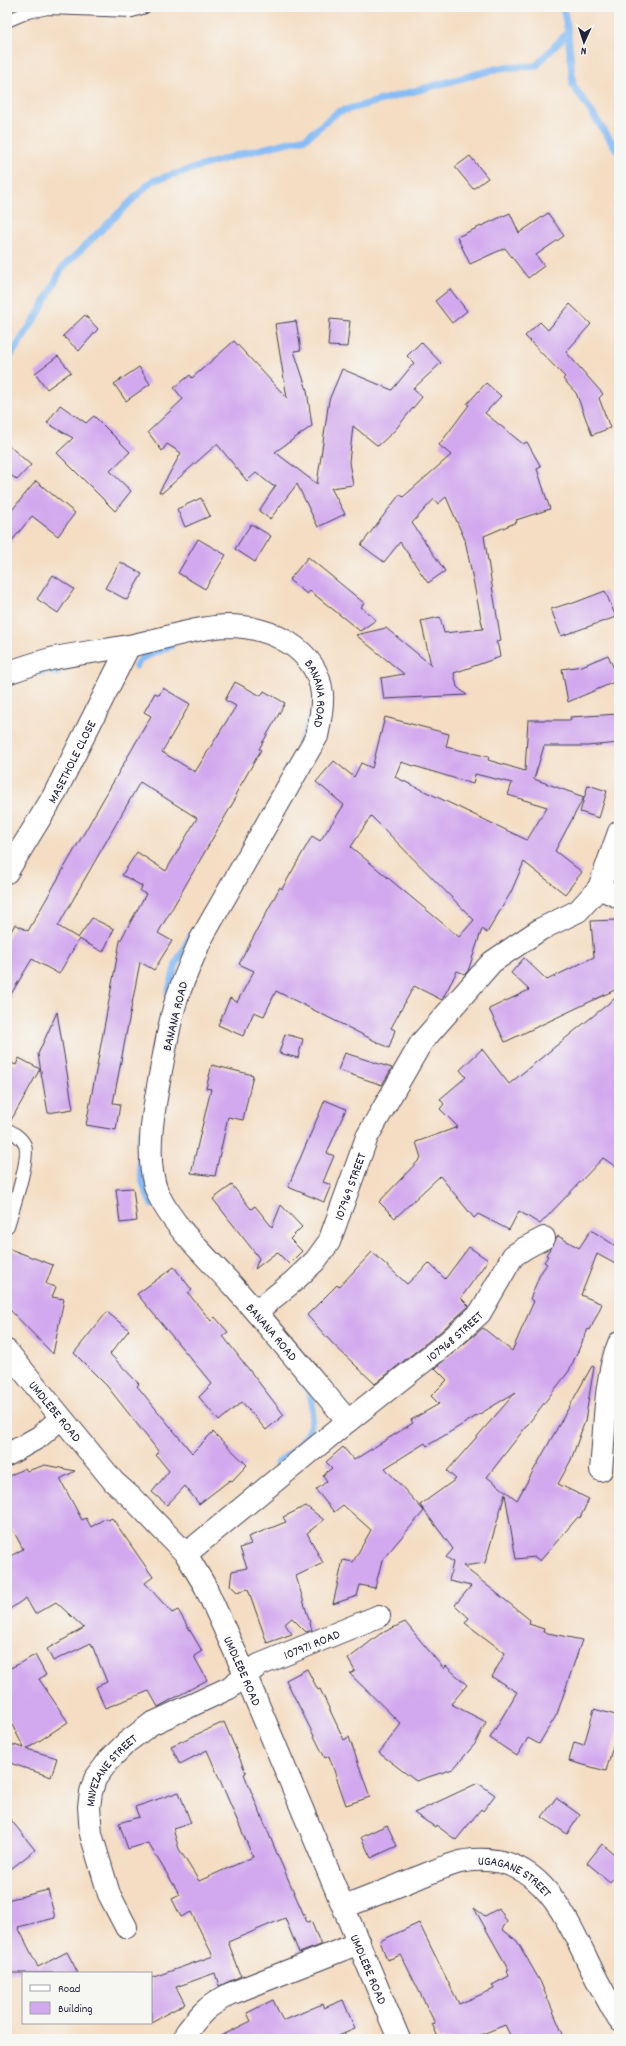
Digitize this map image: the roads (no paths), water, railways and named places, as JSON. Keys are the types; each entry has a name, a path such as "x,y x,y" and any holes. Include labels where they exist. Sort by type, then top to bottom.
{"street":[{"name":"BANANA ROAD","path":"7,673 51,659 129,646 226,626 266,631 284,638 303,655 315,671 322,692 322,714 317,736 201,939 186,972 175,1002 153,1115 151,1142 153,1172 158,1193 173,1218 256,1312 348,1421"},
{"name":"MASETHOLE CLOSE","path":"7,872 53,797 129,646"},
{"path":"619,832 613,853 599,888 619,897"},
{"name":"107969 STREET","path":"256,1312 315,1261 329,1242 367,1137 421,1043 492,962 541,929 578,910 599,888"},
{"name":"107968 STREET","path":"348,1421 448,1342 480,1313 513,1256 524,1248 544,1238"},
{"path":"601,1470 609,1383 614,1354 619,1342"},
{"name":"UMDLEBE ROAD","path":"7,1351 114,1482 131,1497 186,1554 205,1586 246,1676 399,2039"},
{"path":"7,1455 39,1436 61,1418"},
{"path":"186,1554 348,1421"},
{"name":"107971 ROAD","path":"246,1676 259,1665 379,1616"},
{"name":"MNYEZANE STREET","path":"126,1927 109,1894 91,1834 89,1807 95,1779 109,1760 127,1742 151,1724 229,1688 246,1676"},
{"name":"UGAGANE STREET","path":"344,1908 445,1867 465,1861 485,1860 500,1862 521,1868 537,1880 561,1908 619,2020"},
{"path":"186,2033 204,2009 230,1994 359,1943"}],"lane":[{"path":"7,21 28,12 48,8 126,11 145,7"},
{"path":"7,1129 21,1138 26,1150 24,1169 8,1226"}],"waterway":[{"path":"563,7 568,32 573,85 619,153"},
{"path":"7,361 40,311 62,268 152,181 241,154 306,138 338,112 499,68 536,66 568,32"},
{"path":"136,666 142,658 171,646"},
{"path":"41,672 47,670 58,673"},
{"path":"301,744 310,720"},
{"path":"168,994 176,964 193,932"},
{"path":"141,1132 139,1151 140,1169 144,1187 152,1205"},
{"path":"277,1464 299,1444 310,1427 313,1412 311,1397 308,1389 303,1383"}]}
